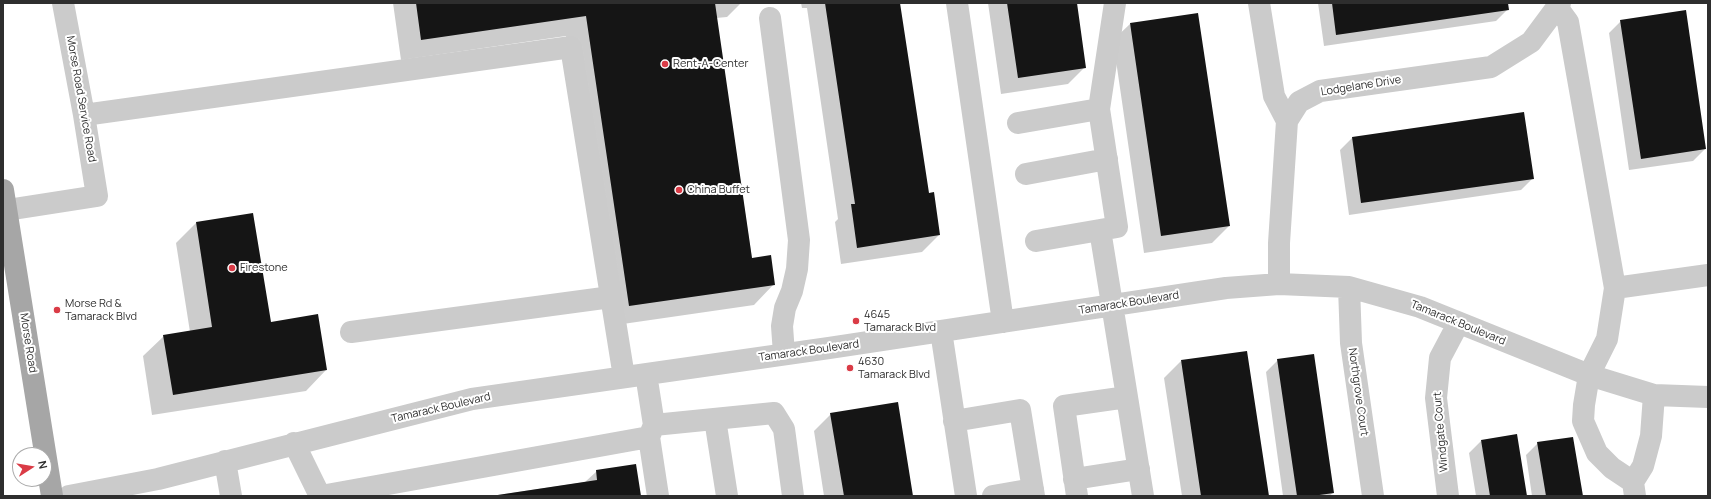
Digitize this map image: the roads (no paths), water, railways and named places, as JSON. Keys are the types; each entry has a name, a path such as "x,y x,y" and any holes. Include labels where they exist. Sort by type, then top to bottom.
{"main road":[{"name":"Morse Road","path":"5,200 52,496"}],"street":[{"name":"Morse Road Service Road","path":"5,200 97,196 84,115 63,3"},
{"path":"957,3 1003,322"},
{"path":"1036,241 1117,227 1099,109 1115,3"},
{"path":"1259,3 1274,96 1287,121"},
{"path":"1558,5 1568,22 1615,288 1607,338 1589,375 1583,420 1588,435 1597,453 1634,489 1650,436 1654,395"},
{"name":"Lodgelane Drive","path":"1279,284 1279,243 1287,121 1299,102 1320,91 1491,68 1531,42 1558,5"},
{"path":"770,18 798,240 797,268 792,291 785,308 782,326 784,354"},
{"path":"84,115 571,47 624,377"},
{"path":"1018,123 1099,109"},
{"path":"1026,174 1107,159"},
{"path":"1100,230 1143,496"},
{"path":"1615,288 1708,275"},
{"name":"Tamarack Boulevard","path":"69,496 158,479 294,443 472,399 1112,306 1226,288 1279,284 1349,287 1420,307 1458,324 1589,375 1654,395 1708,397"},
{"name":"Northgrove Court","path":"1349,287 1351,343 1373,496"},
{"path":"351,332 611,297"},
{"name":"Windgate Court","path":"1448,496 1436,398 1440,358 1458,324"},
{"path":"941,331 966,496"},
{"path":"646,374 658,496"},
{"path":"1127,397 1064,406 1076,488 1138,469"},
{"path":"954,421 1020,410 1034,493 993,496"},
{"path":"294,443 320,496 715,419 774,413 784,429 793,496"},
{"path":"715,419 727,496"},
{"path":"225,462 231,496"}],"place":[{"name":"Rent-A-Center","path":"665,64"},
{"name":"China Buffet","path":"679,190"},
{"name":"Firestone","path":"232,268"},
{"name":"Morse Rd & Tamarack Blvd","path":"57,310"},
{"name":"4645 Tamarack Blvd","path":"856,321"},
{"name":"4630 Tamarack Blvd","path":"850,368"}]}
